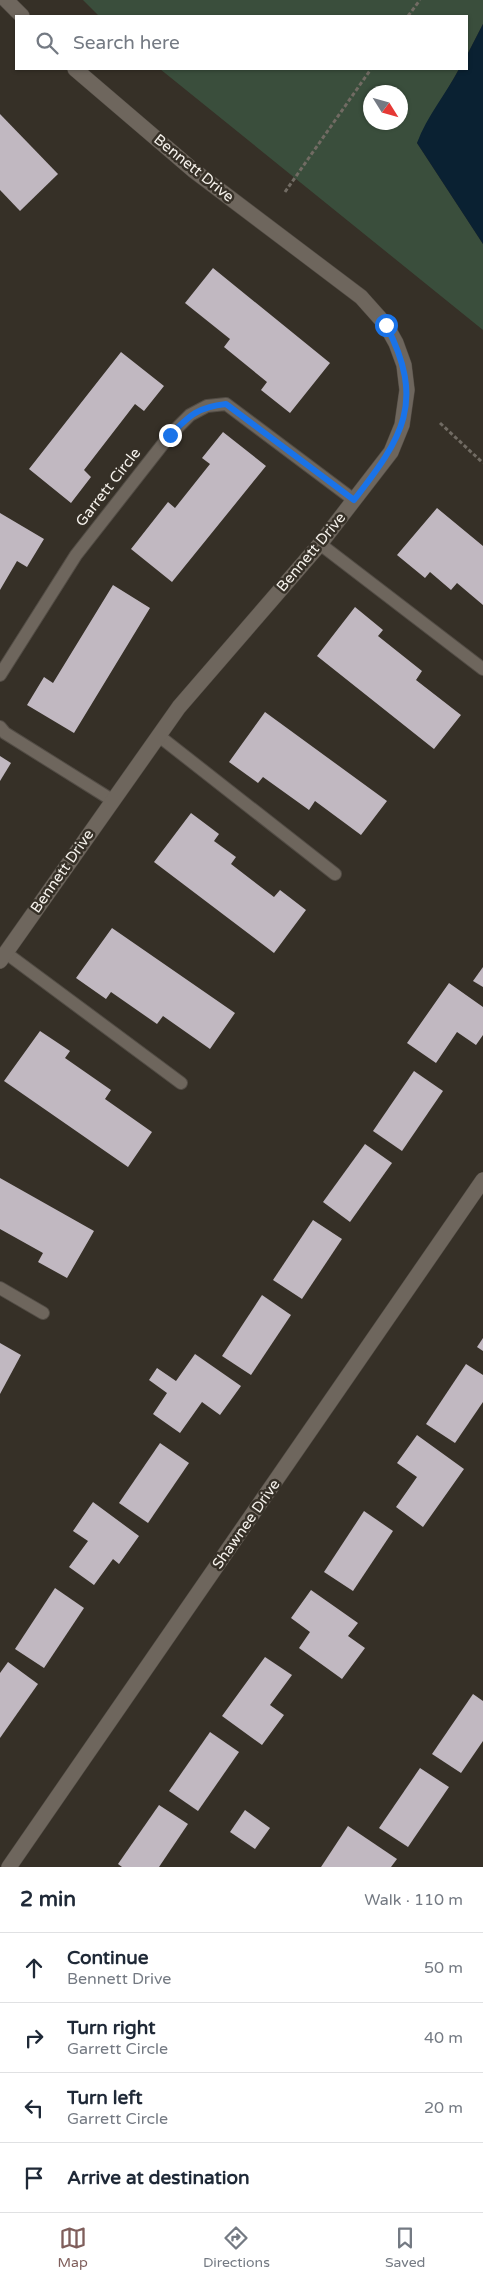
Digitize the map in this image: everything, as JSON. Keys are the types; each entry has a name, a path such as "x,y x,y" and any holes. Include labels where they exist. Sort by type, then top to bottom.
{"street":[{"path":"6,0 21,15"},
{"name":"Bennett Drive","path":"3,957 179,707 320,544 391,452 402,425 407,390 404,365 386,325 361,297 193,170 76,70"},
{"name":"Shawnee Drive","path":"9,1867 483,1180"}],"lane":[{"name":"Garrett Circle","path":"0,675 76,555 170,435 190,415 207,406 226,404 354,500"},
{"path":"320,544 483,669"},
{"path":"0,727 5,733 112,800"},
{"path":"159,736 335,874"},
{"path":"3,957 181,1083"},
{"path":"0,1288 43,1313"}],"path":[{"path":"409,15 420,0"},
{"path":"284,192 370,70"},
{"path":"440,423 483,464"}],"green space":[{"path":"83,0 483,0 483,24 468,53 468,15 98,15"},
{"path":"161,70 458,70 417,143 483,244 483,330"}],"water":[{"path":"483,24 483,244 417,143 426,124 458,70 468,70 468,53"}],"building":[{"path":"0,114 58,174 20,211 0,190"},
{"path":"213,268 330,363 290,413 261,390 267,382 224,347 230,339 185,303"},
{"path":"121,352 164,386 144,411 135,404 84,470 91,477 71,503 29,469"},
{"path":"223,432 266,466 172,582 131,549 168,502 175,508 210,464 202,458"},
{"path":"437,508 483,546 483,605 457,583 451,590 430,572 425,578 397,555"},
{"path":"0,513 44,539 27,567 17,561 0,590"},
{"path":"113,585 150,608 74,733 27,705 44,677 53,683"},
{"path":"355,607 383,630 378,636 422,671 416,680 461,715 434,749 317,656"},
{"path":"265,712 387,801 361,835 315,801 309,810 263,777 258,783 229,762"},
{"path":"0,756 11,763 0,781"},
{"path":"191,813 219,834 214,841 236,857 231,864 274,897 280,890 306,910 274,953 154,862"},
{"path":"112,928 235,1013 210,1049 163,1016 157,1024 111,992 106,999 76,978"},
{"path":"483,967 483,987 473,981"},
{"path":"449,983 483,1007 483,1035 476,1045 457,1032 436,1063 407,1043"},
{"path":"40,1031 70,1051 65,1058 111,1090 105,1099 152,1132 128,1167 4,1081"},
{"path":"414,1071 443,1091 402,1151 373,1131"},
{"path":"365,1144 392,1163 350,1222 323,1202"},
{"path":"0,1178 94,1231 67,1278 38,1262 43,1253 0,1229"},
{"path":"313,1220 342,1239 302,1299 273,1280"},
{"path":"262,1295 291,1315 251,1375 222,1356"},
{"path":"483,1338 483,1351 477,1347"},
{"path":"0,1343 21,1355 0,1394"},
{"path":"195,1354 241,1386 220,1415 202,1402 180,1433 153,1414 167,1393 149,1380 157,1368 176,1381"},
{"path":"466,1364 483,1375 483,1402 455,1443 426,1424"},
{"path":"417,1435 464,1469 423,1527 396,1507 417,1477 397,1463"},
{"path":"160,1443 189,1463 148,1523 119,1503"},
{"path":"93,1502 139,1536 119,1564 113,1559 94,1585 69,1567 88,1541 73,1531"},
{"path":"364,1511 393,1531 353,1591 324,1572"},
{"path":"55,1588 84,1608 44,1668 15,1649"},
{"path":"311,1590 358,1623 348,1636 365,1648 342,1679 299,1648 310,1632 291,1618"},
{"path":"265,1657 292,1675 270,1705 284,1715 262,1745 222,1716"},
{"path":"8,1662 38,1684 0,1738 0,1673"},
{"path":"473,1694 483,1701 483,1741 461,1773 432,1754"},
{"path":"210,1732 239,1752 198,1811 169,1791"},
{"path":"420,1768 449,1787 408,1847 379,1828"},
{"path":"159,1805 188,1824 159,1867 122,1867 118,1864"},
{"path":"245,1810 270,1828 255,1849 230,1832"},
{"path":"348,1826 397,1859 391,1867 321,1867"}],"route":[{"path":"170,435 190,415 207,406 226,404 354,500 391,452 402,425 407,390 404,365 396,343 386,325"}]}
